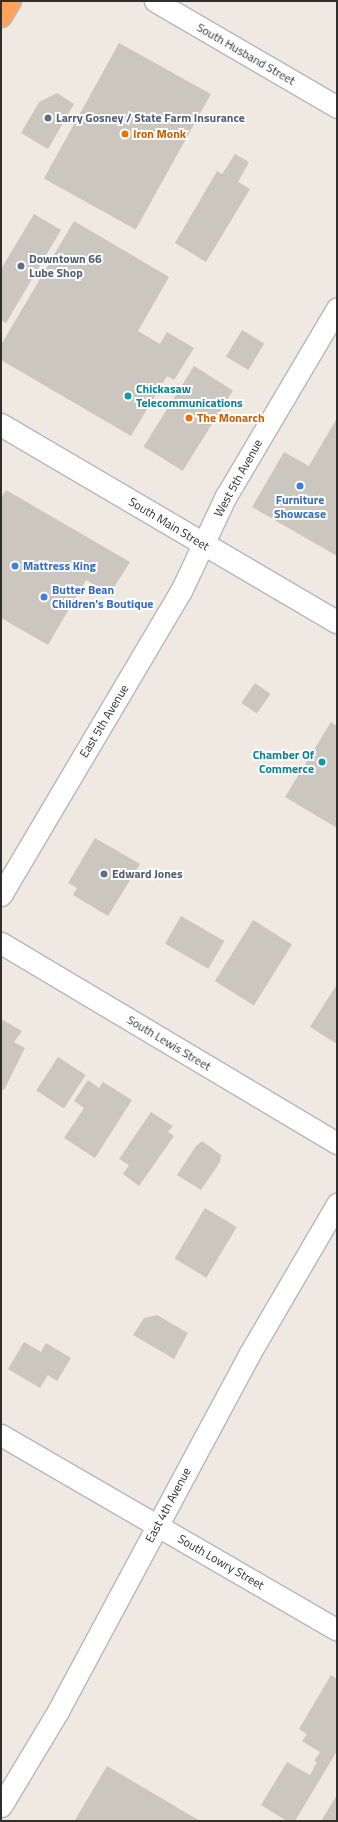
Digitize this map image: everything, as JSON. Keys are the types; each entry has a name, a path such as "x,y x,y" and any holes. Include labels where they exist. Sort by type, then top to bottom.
{"highway":[{"path":"1,16 10,1"}],"main road":[{"name":"South Main Street","path":"1,425 203,545 337,622"}],"street":[{"name":"South Husband Street","path":"155,1 337,107"},
{"name":"West 5th Avenue","path":"203,545 226,496 337,308"},
{"name":"East 5th Avenue","path":"1,896 181,591 203,545"},
{"name":"South Lewis Street","path":"1,943 337,1143"},
{"name":"East 4th Avenue","path":"1,1806 58,1711 250,1353 337,1204"},
{"name":"South Lowry Street","path":"1,1435 157,1524 337,1630"}],"building":[{"name":"Iron Monk","path":"119,43 211,94 136,229 44,179"},
{"name":"Larry Gosney / State Farm Insurance","path":"57,93 74,104 48,149 21,133 39,102"},
{"path":"235,154 249,162 238,182 250,189 206,262 175,243 217,171 222,174"},
{"name":"Downtown 66 Lube Shop","path":"34,214 61,230 6,323 1,320 1,269"},
{"path":"74,221 169,277 138,331 160,344 167,332 194,348 174,380 167,376 131,436 1,360 1,345"},
{"path":"242,330 264,343 248,370 226,357"},
{"name":"The Monarch","path":"194,366 233,390 183,471 144,447"},
{"name":"Furniture Showcase","path":"337,418 337,556 252,507 284,452 309,466"},
{"path":"6,490 130,562 110,594 86,580 48,645 1,618 1,498"},
{"path":"255,683 271,694 257,714 241,703"},
{"name":"Chamber Of Commerce","path":"331,722 337,726 337,828 285,797"},
{"name":"Edward Jones","path":"95,838 140,864 108,916 73,895 77,888 68,883"},
{"path":"181,916 224,941 208,969 165,944"},
{"path":"253,920 292,944 254,1005 215,981"},
{"path":"337,984 337,1044 310,1027"},
{"path":"1,1019 22,1031 14,1042 25,1048 4,1090 1,1089"},
{"path":"58,1057 86,1075 64,1109 36,1091"},
{"path":"88,1080 99,1088 103,1082 132,1100 95,1158 64,1138 84,1108 74,1101"},
{"path":"151,1112 173,1126 168,1132 174,1136 139,1186 123,1174 129,1165 119,1159"},
{"path":"202,1141 221,1155 220,1162 201,1190 177,1175 196,1146"},
{"path":"205,1208 237,1227 206,1278 175,1259"},
{"path":"157,1315 188,1333 174,1359 133,1335 144,1318"},
{"path":"24,1342 41,1352 46,1343 71,1358 57,1381 48,1375 40,1388 8,1369"},
{"path":"331,1675 337,1679 337,1751 295,1821 287,1821 261,1805 287,1762 310,1775 317,1762 314,1761 320,1752 302,1741 307,1734 299,1729"},
{"path":"107,1766 200,1821 75,1820"},
{"path":"337,1795 337,1821 321,1821"}],"place":[{"name":"Larry Gosney / State Farm Insurance","path":"48,118"},
{"name":"Iron Monk","path":"125,134"},
{"name":"Downtown 66 Lube Shop","path":"21,266"},
{"name":"Chickasaw Telecommunications","path":"128,396"},
{"name":"The Monarch","path":"189,418"},
{"name":"Furniture Showcase","path":"300,486"},
{"name":"Mattress King","path":"15,566"},
{"name":"Butter Bean Children's Boutique","path":"44,597"},
{"name":"Chamber Of Commerce","path":"322,762"},
{"name":"Edward Jones","path":"104,874"}]}
